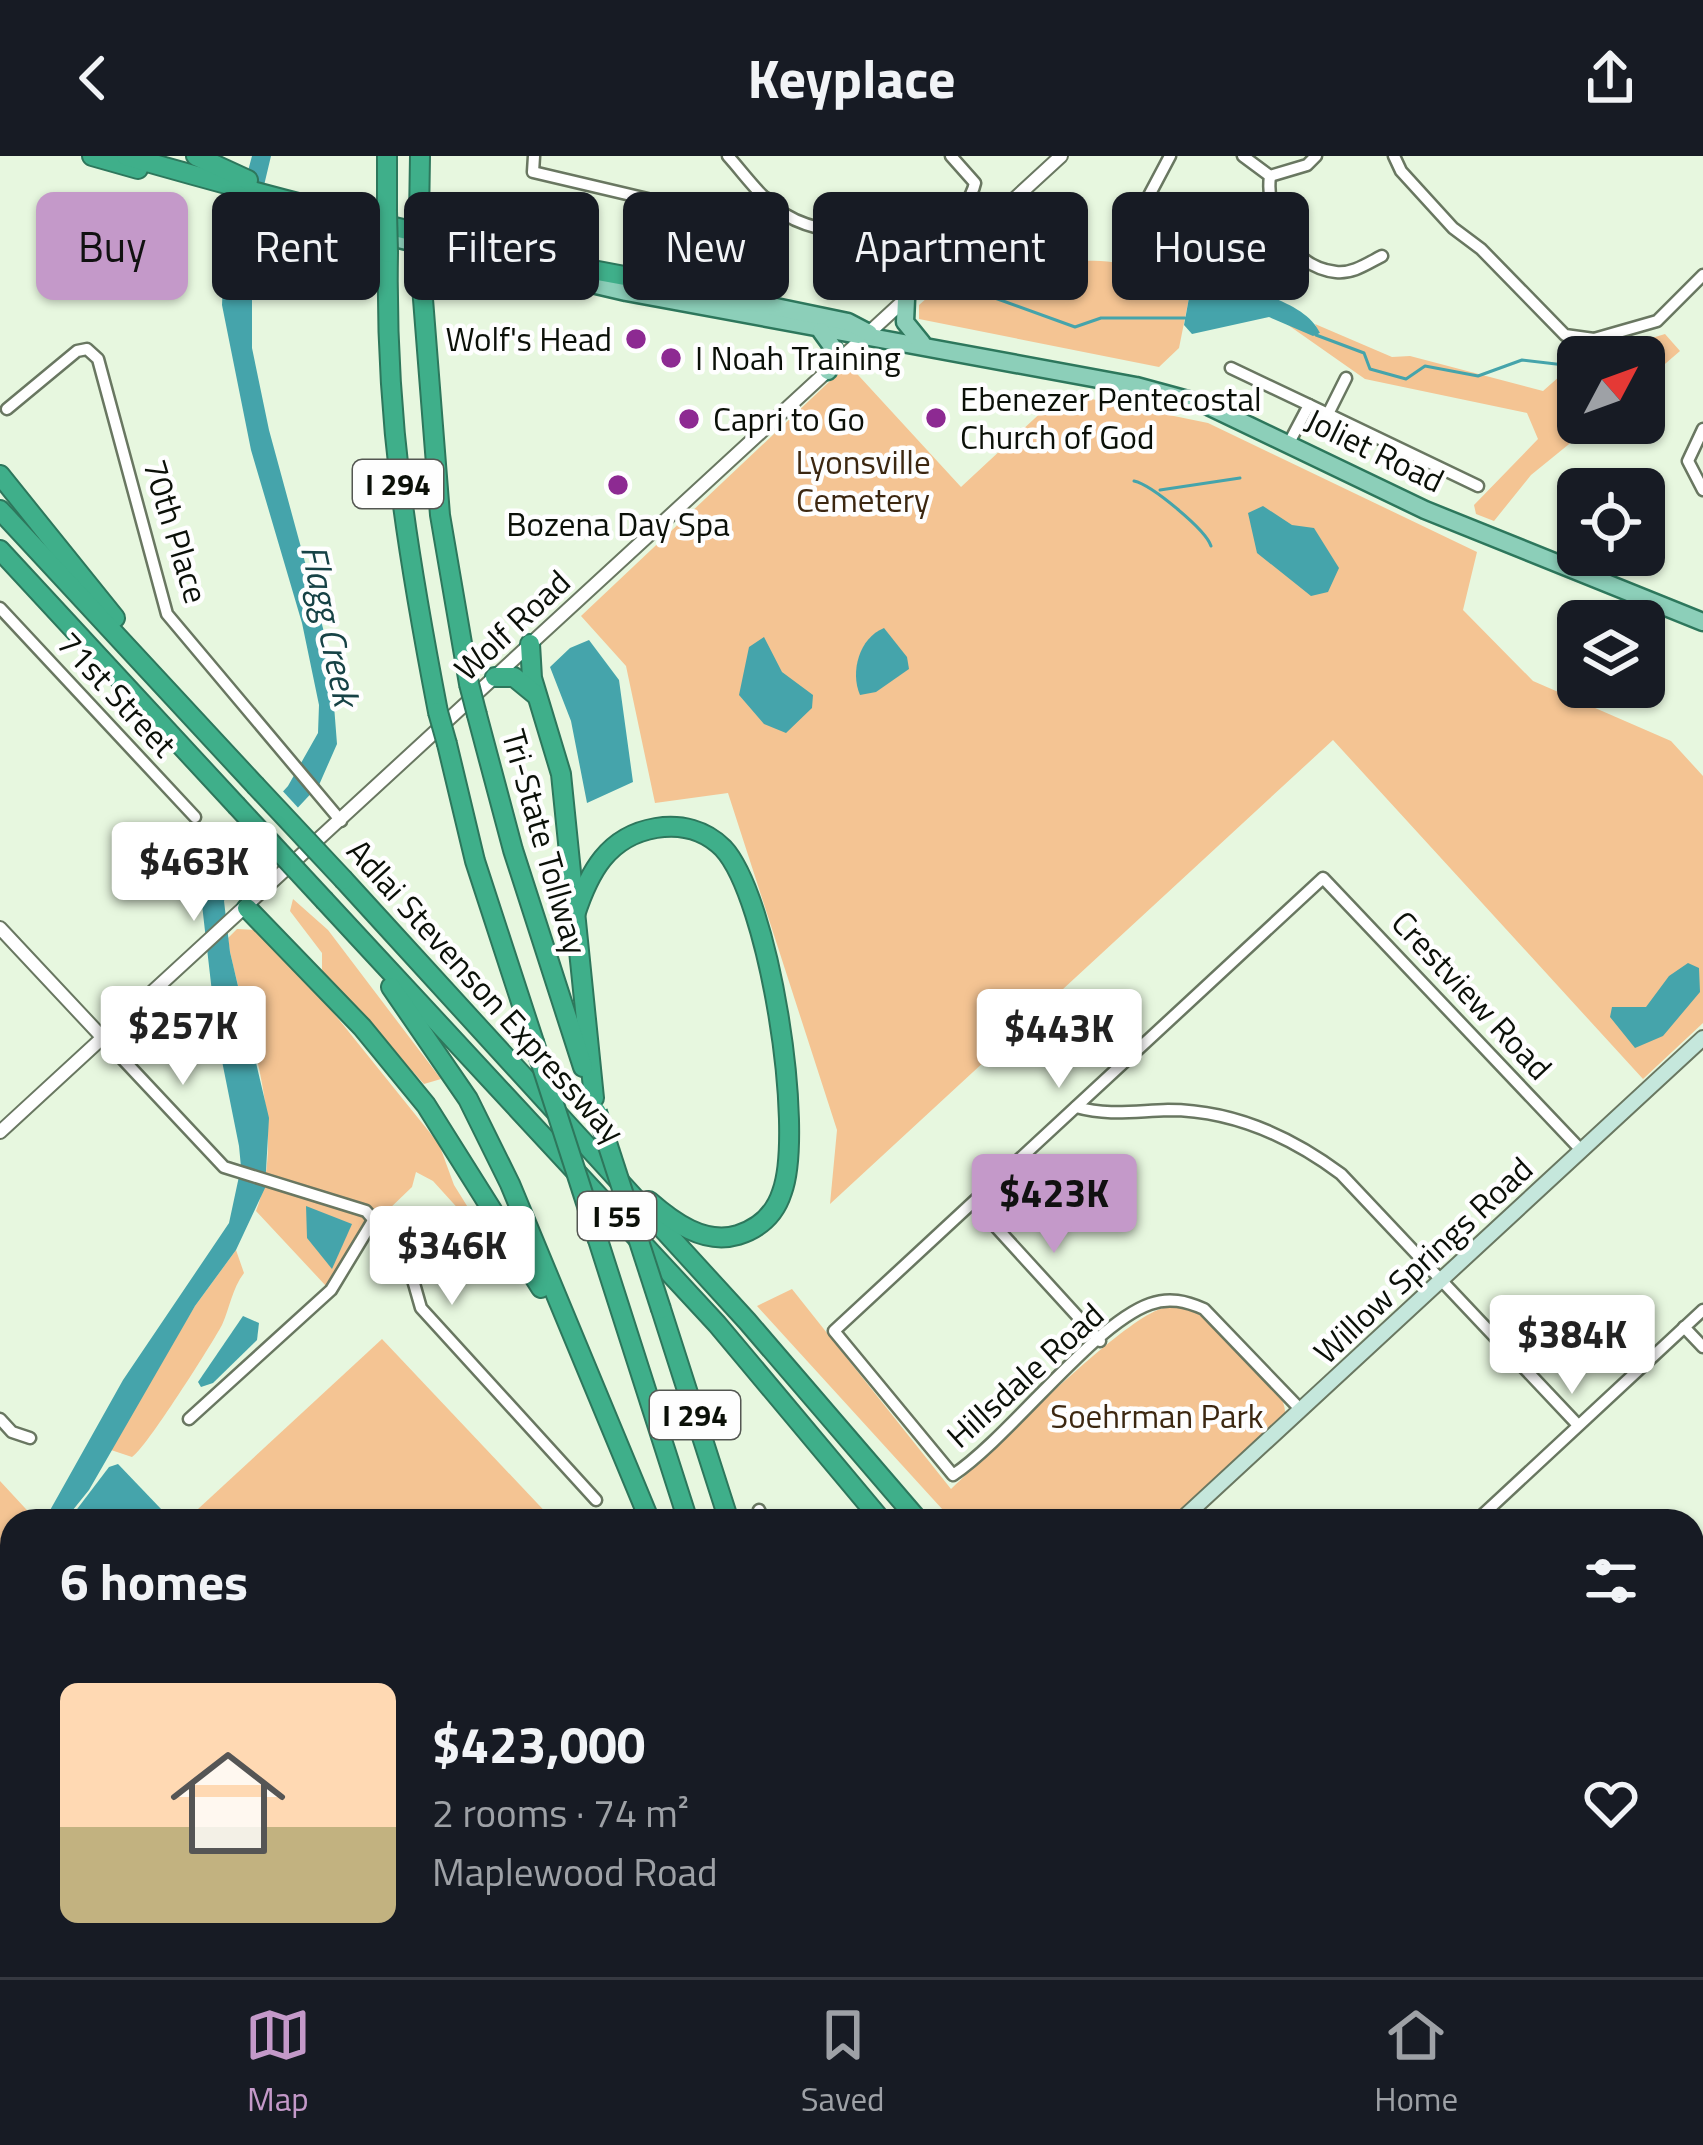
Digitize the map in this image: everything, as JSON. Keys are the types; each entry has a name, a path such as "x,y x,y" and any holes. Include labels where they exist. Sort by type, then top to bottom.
{"highway":[{"path":"92,156 232,186"},
{"path":"126,156 252,192"},
{"path":"196,156 232,186"},
{"name":"Tri-State Tollway","path":"387,156 386,368 401,520 438,712 476,860 684,1509"},
{"name":"Tri-State Tollway","path":"420,156 420,261 440,514 469,684 525,890 725,1509"},
{"name":"Joliet Road","path":"380,223 623,276"},
{"path":"0,476 236,765"},
{"name":"Adlai Stevenson Expressway","path":"0,510 583,1141 908,1509"},
{"name":"Adlai Stevenson Expressway","path":"0,550 717,1324 872,1509"},
{"path":"530,644 539,698 561,773 596,1105"},
{"path":"495,677 514,677 539,698"},
{"path":"575,915 588,876 610,848 635,832 689,828 727,853 749,900 774,996 787,1091 787,1177 765,1220 742,1234 715,1238 664,1214 583,1141"},
{"path":"241,914 362,1027 426,1105 489,1198 584,1366"},
{"path":"342,920 468,1099 510,1184 645,1509"}],"main road":[{"name":"Joliet Road","path":"380,236 515,269 820,331 923,344 1136,386 1206,405 1290,441 1425,510 1703,622"},
{"name":"Joliet Road","path":"741,300 848,322 869,334"},
{"path":"906,300 904,322 923,344"},
{"path":"820,331 834,349 828,371"},
{"name":"Willow Springs Road","path":"1193,1509 1703,1038"}],"street":[{"path":"534,156 533,172 623,193"},
{"path":"728,156 761,192"},
{"path":"951,156 975,183 973,192"},
{"name":"Wolf Road","path":"1021,192 1060,156"},
{"path":"1151,192 1170,156"},
{"path":"1243,156 1270,176"},
{"path":"1270,176 1307,165 1316,156"},
{"path":"1394,156 1401,171 1453,228 1565,335 1602,338 1658,321 1703,275"},
{"path":"1270,176 1267,200 1275,226 1309,261 1334,272 1355,270 1382,256"},
{"name":"Wolf Road","path":"0,1132 905,300"},
{"name":"70th Place","path":"7,409 77,351 87,350 98,359 166,614 341,821"},
{"path":"1231,368 1478,486"},
{"path":"1328,414 1346,378"},
{"path":"1290,441 1309,405"},
{"path":"1703,429 1688,461 1703,490"},
{"name":"71st Street","path":"0,608 196,818"},
{"name":"Crestview Road","path":"1076,1107 1323,878 1581,1150"},
{"path":"0,928 224,1167 352,1202 374,1219 407,1259 421,1308 596,1500"},
{"path":"1100,1341 974,1203 1076,1107 1107,1116 1169,1110 1216,1114 1262,1126 1307,1149 1341,1174 1577,1424"},
{"name":"Hillsdale Road","path":"974,1203 834,1331 953,1475 1100,1341 1151,1304 1186,1301 1217,1319 1301,1409"},
{"path":"189,1419 340,1281 374,1219"},
{"path":"1488,1509 1703,1310"},
{"path":"1684,1327 1703,1347"},
{"path":"0,1419 12,1432 30,1438"}],"green space":[{"path":"1088,261 1112,262 1112,300 1189,300 1179,348 1159,367 919,319 919,305 925,300 1088,300"},
{"path":"1315,324 1392,357 1410,356 1543,391 1557,379 1557,444 1569,444 1531,475 1494,521 1476,514 1474,505 1538,439 1527,413 1365,379 1288,325 1320,334"},
{"path":"1665,334 1680,351 1665,364 1665,336 1658,336"},
{"name":"Lyonsville Cemetery","path":"848,364 961,487 1062,393 1208,423 1477,552 1463,610 1533,681 1557,691 1557,708 1595,708 1671,741 1703,776 1703,1023 1643,1079 1333,740 830,1204 837,1130 728,793 655,803 626,666 581,616"},
{"path":"293,899 328,930 441,1079 424,1084 322,971 322,953 290,911"},
{"path":"237,929 256,930 332,1011 439,1144 454,1185 492,1246 433,1181 416,1172 412,1187 361,1236 326,1286 256,1211 265,1180 267,1115 230,952 228,938"},
{"path":"236,1250 244,1273 222,1325 193,1372 132,1457 108,1449 195,1306"},
{"name":"Soehrman Park","path":"792,1289 951,1489 1093,1356 1150,1313 1169,1307 1190,1311 1215,1326 1274,1388 1285,1413 1181,1509 942,1509 757,1306"},
{"path":"382,1339 543,1509 198,1509"},
{"path":"0,1481 26,1509 0,1509"}],"water":[{"path":"252,156 271,156 262,192 242,192"},
{"path":"222,300 252,300 252,348 269,430 330,654 337,744 319,785 233,877 224,901 230,952 269,1118 265,1188 236,1250 195,1306 89,1490 74,1509 51,1509 123,1380 229,1223 241,1167 217,1036 201,896 213,868 288,786 318,733 319,705 302,623 251,450"},
{"path":"1189,300 1279,300 1302,312 1320,333 1313,336 1269,317 1192,334 1184,325"},
{"path":"1263,506 1292,525 1314,528 1339,568 1328,592 1311,596 1257,553 1248,513"},
{"path":"884,628 907,657 909,669 876,692 860,695 859,657 868,639"},
{"path":"764,637 782,672 813,695 812,708 786,733 764,724 739,695 749,647"},
{"path":"589,640 619,680 633,782 587,803 571,721 550,667 570,648"},
{"path":"1688,963 1699,968 1700,992 1663,1036 1635,1048 1610,1017 1612,1007 1646,1007 1669,976"},
{"path":"306,1206 352,1224 332,1269 307,1238"},
{"path":"243,1316 259,1323 257,1340 213,1383 201,1387 198,1382"},
{"path":"118,1464 161,1509 77,1509 109,1467"}],"pier":[{"path":"279,787 302,812 262,855 239,831"}],"waterway":[{"path":"1000,300 1075,327 1101,318 1185,318"},
{"path":"1316,335 1364,353 1370,369 1406,379 1425,366 1478,376 1522,360 1557,364"},
{"path":"1160,490 1240,478"},
{"path":"1134,481 1177,509 1211,546"}],"place":[{"name":"Wolf's Head","path":"636,339"},
{"name":"I Noah Training","path":"671,358"},
{"name":"Ebenezer Pentecostal Church of God","path":"936,418"},
{"name":"Capri to Go","path":"689,419"},
{"name":"Bozena Day Spa","path":"618,485"}],"water label":[{"name":"Flagg Creek","path":"331,625"}]}
